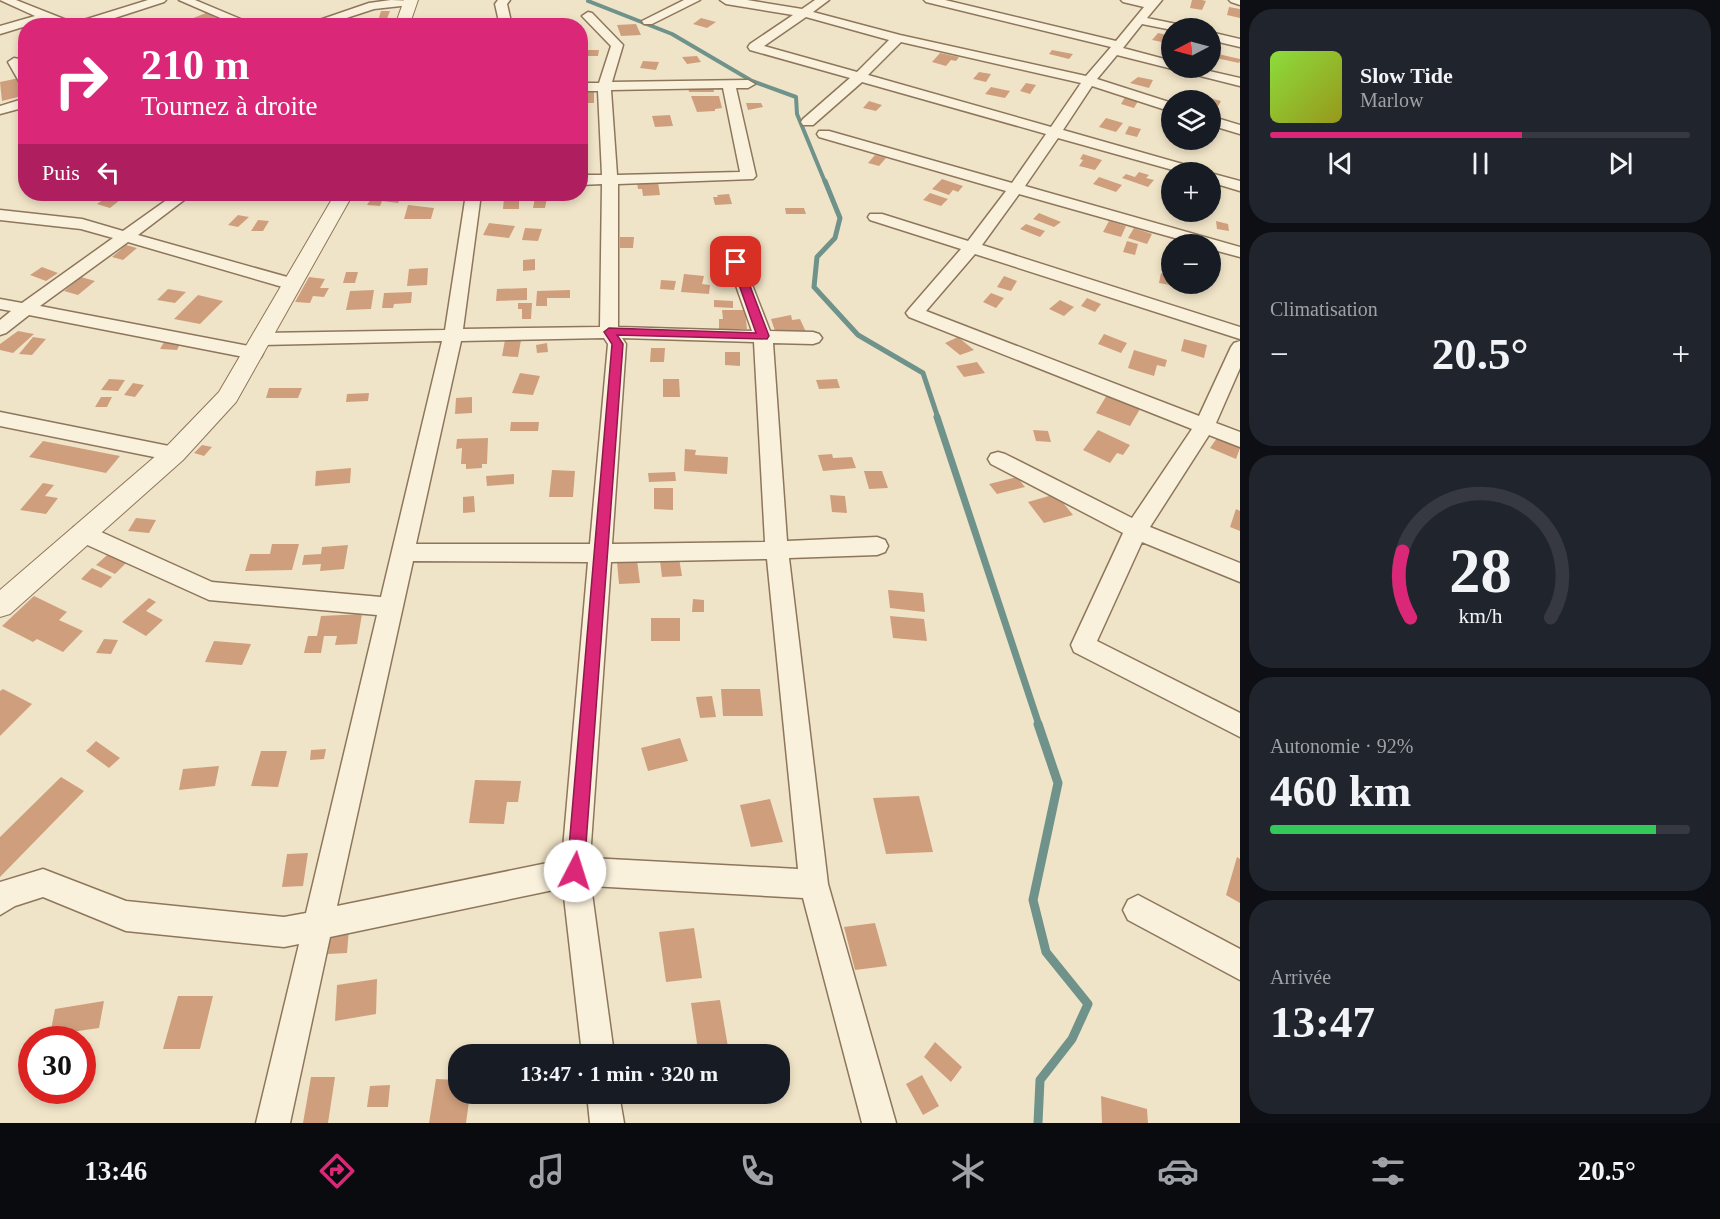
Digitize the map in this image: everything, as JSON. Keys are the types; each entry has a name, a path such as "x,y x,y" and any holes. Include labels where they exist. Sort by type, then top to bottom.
{"street":[{"path":"6,0 52,18"},
{"path":"100,18 160,0"},
{"path":"185,0 231,18"},
{"path":"346,0 373,6"},
{"path":"504,0 501,4 504,18"},
{"path":"648,21 694,0"},
{"path":"726,0 804,13 898,38 1089,81 1161,104"},
{"path":"823,0 754,47 1161,162"},
{"path":"930,0 947,2 1161,62"},
{"path":"1127,0 1154,3"},
{"path":"1235,0 1240,1"},
{"path":"334,18 373,6 411,1 405,18"},
{"path":"1154,3 1089,81 1017,187 972,248 915,313 1240,440"},
{"path":"40,18 47,16"},
{"path":"588,16 616,45 604,87 610,178 609,332 617,344 575,871 597,1044"},
{"path":"1139,20 1161,25"},
{"path":"0,30 18,25"},
{"path":"808,122 860,77 898,38"},
{"path":"1221,39 1240,43"},
{"path":"14,62 18,69"},
{"path":"1221,77 1240,82"},
{"path":"588,87 748,84"},
{"path":"588,179 748,176 729,85"},
{"path":"0,110 18,104"},
{"path":"1221,123 1240,129"},
{"path":"824,134 1240,252"},
{"path":"1221,180 1240,186"},
{"path":"0,329 175,201"},
{"path":"0,606 174,454 228,397 340,201"},
{"path":"273,1123 453,334 472,201"},
{"path":"0,215 82,224 292,284"},
{"path":"876,217 1240,333"},
{"path":"736,262 763,336 777,551 814,884 879,1123"},
{"path":"0,304 258,346 453,334 609,332 813,338"},
{"path":"1240,347 1204,427 1136,530 1083,645 1240,726"},
{"path":"0,420 174,454"},
{"path":"998,459 1136,530 1240,573"},
{"path":"82,533 209,591 391,607"},
{"path":"403,552 601,555 877,546"},
{"path":"0,900 7,894 43,883 126,916 284,932 575,871 814,884"},
{"path":"1138,910 1240,965"},
{"path":"604,1104 607,1123"}],"building":[{"path":"1192,0 1206,1 1202,10 1190,8"},
{"path":"1229,7 1240,9 1240,18 1227,15"},
{"path":"381,11 390,11 387,18 379,18"},
{"path":"206,13 216,18 193,18"},
{"path":"701,18 716,22 707,28 693,24"},
{"path":"636,24 641,35 621,36 617,25"},
{"path":"1158,33 1161,34 1161,42 1152,40"},
{"path":"588,50 599,50 598,56 588,56"},
{"path":"1052,50 1073,54 1069,59 1049,54"},
{"path":"940,53 959,57 956,61 951,60 946,66 932,62"},
{"path":"1221,55 1240,59 1239,63 1221,59"},
{"path":"697,56 701,62 687,64 682,57"},
{"path":"643,61 659,62 656,70 640,68"},
{"path":"979,72 991,74 986,82 973,79"},
{"path":"1138,77 1153,80 1149,88 1130,83"},
{"path":"18,78 18,97 2,101 0,82"},
{"path":"1026,83 1036,85 1030,94 1020,91"},
{"path":"688,86 713,86 714,92 689,92"},
{"path":"991,87 1010,91 1005,98 985,94"},
{"path":"588,92 594,92 594,103 588,103"},
{"path":"691,96 719,96 722,108 715,109 715,111 697,112"},
{"path":"1125,97 1138,101 1134,108 1121,104"},
{"path":"869,101 882,105 876,111 863,108"},
{"path":"746,103 761,103 763,107 748,110"},
{"path":"670,115 673,126 655,127 652,116"},
{"path":"1106,118 1123,123 1116,132 1099,127"},
{"path":"1129,126 1141,129 1137,137 1125,134"},
{"path":"1083,154 1102,160 1095,170 1079,166 1083,160 1080,159"},
{"path":"875,155 886,158 879,166 868,163"},
{"path":"1139,172 1149,175 1146,178 1154,180 1148,187 1122,178 1126,174 1135,177"},
{"path":"1099,177 1122,185 1116,192 1093,184"},
{"path":"942,179 963,186 958,192 953,190 949,195 932,189"},
{"path":"658,182 660,195 643,196 642,189 638,189 637,183"},
{"path":"930,193 948,199 941,206 923,200"},
{"path":"729,194 732,204 715,205 713,197"},
{"path":"102,201 119,201 110,208 97,204"},
{"path":"370,201 382,201 380,206 367,205"},
{"path":"504,201 519,201 519,209 503,209"},
{"path":"534,201 546,201 545,208 533,208"},
{"path":"408,205 434,208 431,219 404,219"},
{"path":"785,208 804,208 806,214 786,214"},
{"path":"1039,213 1061,222 1054,227 1033,219"},
{"path":"238,215 249,217 238,227 228,225"},
{"path":"258,220 269,221 263,231 251,231"},
{"path":"1109,221 1126,226 1121,237 1103,232"},
{"path":"1216,222 1220,222 1228,224 1229,231 1217,229"},
{"path":"489,223 515,226 509,238 483,235"},
{"path":"1026,224 1045,231 1040,237 1020,229"},
{"path":"525,228 542,229 538,241 522,240"},
{"path":"1134,228 1152,234 1147,244 1128,238"},
{"path":"620,237 634,237 633,248 620,248"},
{"path":"1127,241 1138,244 1135,255 1123,252"},
{"path":"126,245 137,248 123,260 112,257"},
{"path":"535,259 535,270 523,271 523,260"},
{"path":"42,267 58,273 46,281 30,275"},
{"path":"428,268 427,285 407,286 409,269"},
{"path":"346,272 358,272 355,283 343,283"},
{"path":"684,274 704,276 702,284 710,285 709,294 681,292"},
{"path":"1004,276 1017,281 1011,291 997,287"},
{"path":"81,277 95,281 78,295 64,291"},
{"path":"309,277 325,279 320,288 329,288 324,297 313,296 310,303 295,302"},
{"path":"661,280 676,281 674,290 660,289"},
{"path":"527,288 527,300 496,301 497,289"},
{"path":"168,289 186,292 175,303 157,300"},
{"path":"374,290 371,309 346,310 350,291"},
{"path":"570,290 570,298 547,298 547,306 536,306 537,291"},
{"path":"412,292 411,303 394,304 393,308 382,308 384,293"},
{"path":"991,293 1004,298 996,308 983,302"},
{"path":"198,295 223,301 200,324 174,319"},
{"path":"1087,298 1101,304 1095,312 1081,306"},
{"path":"714,300 733,301 733,308 714,307"},
{"path":"1060,300 1074,307 1064,316 1049,309"},
{"path":"518,303 532,303 531,319 522,319 522,309 518,309"},
{"path":"722,310 745,310 747,329 719,329 719,319 723,319"},
{"path":"791,315 792,320 800,319 806,332 776,334 771,319"},
{"path":"18,331 34,334 13,353 0,350 0,344"},
{"path":"1104,334 1127,343 1121,353 1098,344"},
{"path":"33,337 46,339 32,355 19,354"},
{"path":"958,337 974,350 960,355 945,343"},
{"path":"1184,339 1207,345 1204,358 1181,351"},
{"path":"505,340 521,340 518,357 502,356"},
{"path":"164,342 181,342 177,350 160,349"},
{"path":"547,343 548,352 537,353 536,345"},
{"path":"651,348 665,348 664,362 650,362"},
{"path":"1134,350 1167,360 1165,367 1157,365 1154,376 1128,368"},
{"path":"725,352 740,352 740,366 725,365"},
{"path":"977,362 985,373 964,377 956,366"},
{"path":"520,373 540,376 533,395 512,393"},
{"path":"109,379 125,380 118,391 101,390"},
{"path":"663,379 679,379 680,397 663,397"},
{"path":"837,379 840,388 819,389 816,380"},
{"path":"133,383 144,385 135,397 124,395"},
{"path":"269,388 302,388 298,398 266,398"},
{"path":"1110,390 1138,401 1135,407 1140,409 1130,426 1096,413"},
{"path":"369,393 368,401 346,402 347,394"},
{"path":"101,397 112,397 107,407 95,407"},
{"path":"472,397 472,413 455,414 456,398"},
{"path":"511,422 539,422 538,431 510,431"},
{"path":"1033,430 1048,431 1051,442 1036,441"},
{"path":"1098,430 1130,445 1123,455 1117,453 1110,463 1083,450"},
{"path":"488,438 487,464 482,464 482,468 466,469 466,464 461,464 462,448 456,449 457,439"},
{"path":"1217,438 1240,448 1236,459 1210,448"},
{"path":"43,441 120,456 106,473 29,457"},
{"path":"202,445 212,447 204,456 194,453"},
{"path":"685,449 696,450 695,455 728,457 727,474 684,471"},
{"path":"832,454 833,458 852,457 856,468 823,471 818,455"},
{"path":"351,468 350,483 315,486 316,471"},
{"path":"552,470 575,471 573,497 549,497"},
{"path":"864,471 882,471 888,488 869,489"},
{"path":"675,472 676,481 649,482 648,473"},
{"path":"514,474 514,484 487,486 486,476"},
{"path":"1017,477 1025,487 997,494 989,484"},
{"path":"43,483 54,485 45,496 58,498 46,514 20,510"},
{"path":"654,488 673,488 673,510 654,509"},
{"path":"1056,494 1073,515 1044,523 1028,502"},
{"path":"830,495 845,496 847,513 832,512"},
{"path":"474,496 475,512 463,513 463,497"},
{"path":"1236,509 1240,511 1240,531 1230,527"},
{"path":"136,518 156,520 149,533 128,531"},
{"path":"272,544 299,544 292,570 245,571 250,554 270,554"},
{"path":"348,545 344,569 320,571 321,564 302,565 304,555 321,554 322,547"},
{"path":"114,549 132,557 115,574 96,565"},
{"path":"678,552 682,576 662,577 659,553"},
{"path":"637,560 640,583 619,584 617,562"},
{"path":"92,568 112,577 101,588 81,579"},
{"path":"888,590 923,593 925,612 890,608"},
{"path":"34,596 67,612 59,620 83,631 63,652 37,639 33,642 2,626"},
{"path":"149,598 156,602 146,611 163,620 146,636 122,622"},
{"path":"693,599 704,600 704,612 692,612"},
{"path":"362,614 357,644 335,645 337,636 324,636 321,653 304,653 308,636 317,636 321,616"},
{"path":"890,616 924,619 927,641 893,638"},
{"path":"651,618 680,618 680,641 651,641"},
{"path":"104,639 118,640 111,654 96,653"},
{"path":"214,641 251,644 242,665 205,662"},
{"path":"3,689 32,704 0,736 0,691"},
{"path":"721,689 760,689 763,716 723,716"},
{"path":"712,696 716,717 700,718 696,697"},
{"path":"680,738 688,761 648,771 641,748"},
{"path":"96,741 120,758 109,768 86,751"},
{"path":"326,749 324,759 310,760 311,750"},
{"path":"261,751 287,751 278,787 251,786"},
{"path":"219,766 215,786 179,790 183,769"},
{"path":"61,777 84,791 0,877 0,837"},
{"path":"475,780 521,781 518,802 507,802 504,824 469,823"},
{"path":"919,796 933,852 886,854 873,798"},
{"path":"770,799 783,842 751,847 740,805"},
{"path":"308,853 303,886 282,887 287,854"},
{"path":"1237,857 1240,859 1240,903 1226,895"},
{"path":"875,923 887,966 855,970 844,927"},
{"path":"694,928 702,978 666,982 659,932"},
{"path":"349,929 347,953 328,954 331,931"},
{"path":"377,979 376,1014 335,1021 337,985"},
{"path":"178,996 213,996 200,1049 163,1049"},
{"path":"720,1000 727,1044 697,1044 691,1003"},
{"path":"104,1001 99,1028 96,1028 96,1026 52,1026 55,1009"},
{"path":"935,1042 962,1067 951,1082 924,1057"},
{"path":"922,1075 939,1106 923,1115 906,1084"},
{"path":"311,1077 335,1077 328,1123 303,1123"},
{"path":"436,1079 448,1080 448,1104 469,1104 466,1123 429,1123"},
{"path":"390,1085 388,1107 367,1107 370,1086"},
{"path":"1101,1096 1147,1109 1148,1123 1102,1123"}],"waterway":[{"path":"588,1 672,34 752,81 796,97 797,114 825,182"},
{"path":"825,181 840,218 835,238 817,257 814,287 858,335 923,373 938,418"},
{"path":"937,417 1039,725"},
{"path":"1038,724 1058,783 1033,900 1046,952 1088,1004 1072,1039 1040,1080 1038,1123"}],"route":[{"path":"575,871 617,344 609,332 763,336 736,262"}]}
